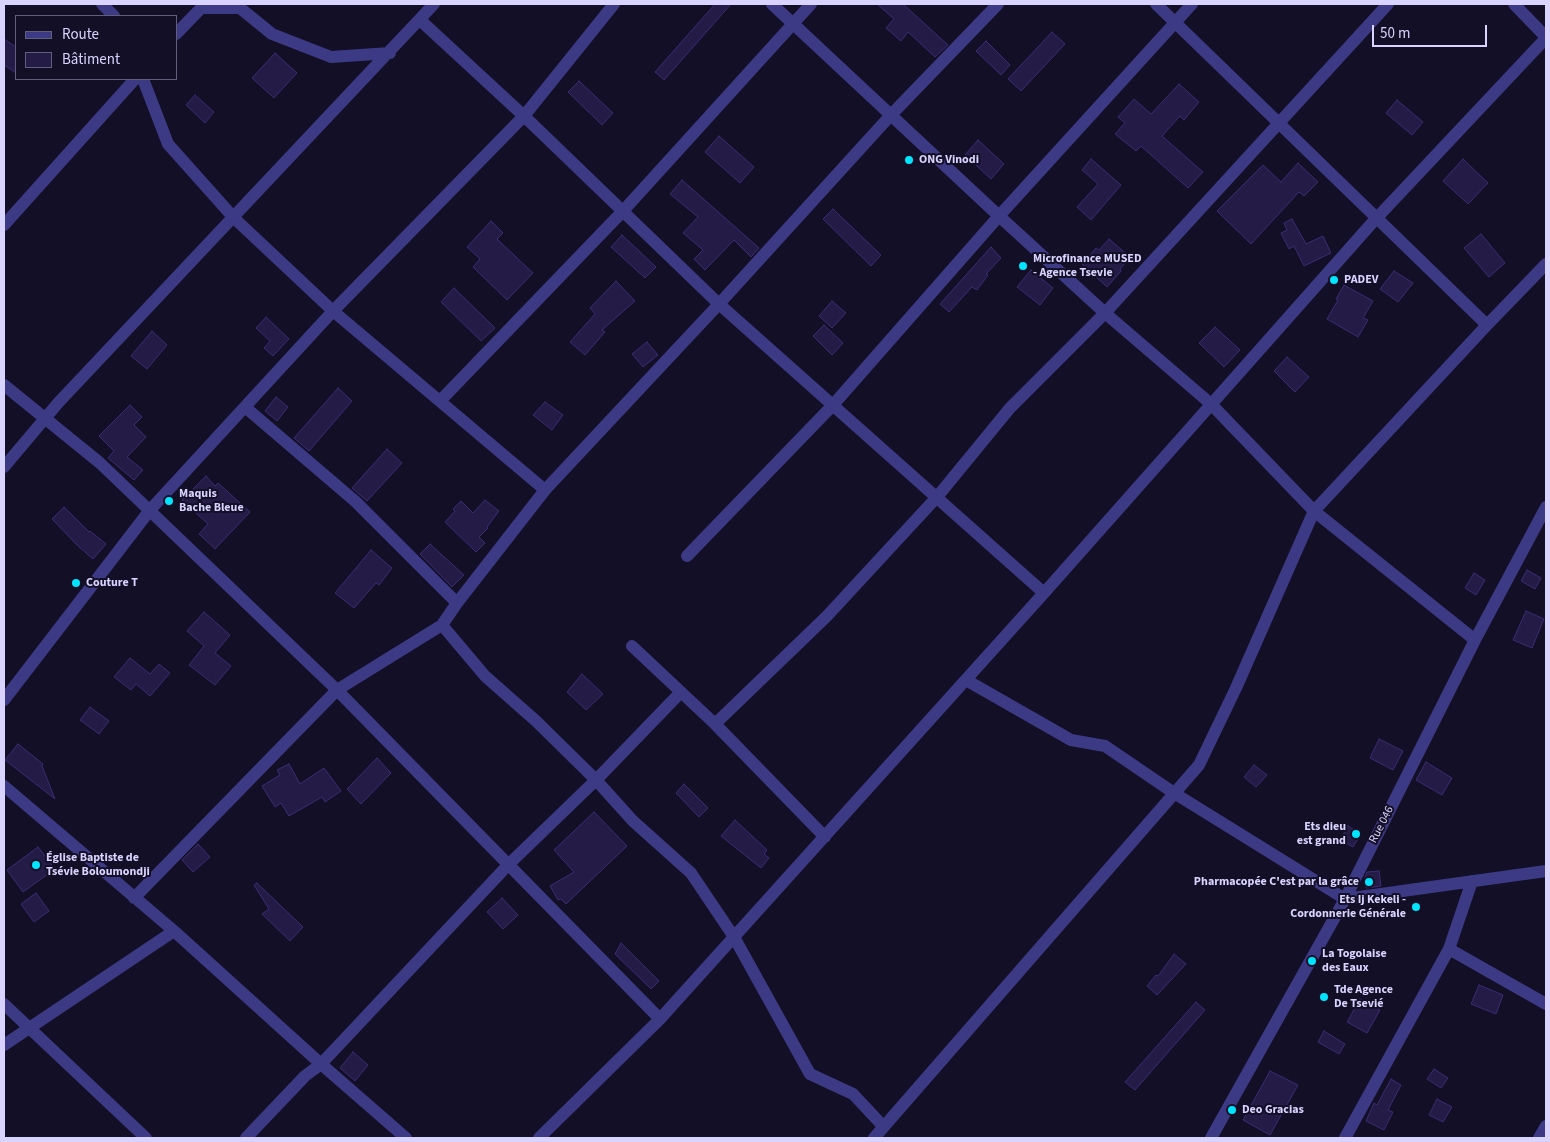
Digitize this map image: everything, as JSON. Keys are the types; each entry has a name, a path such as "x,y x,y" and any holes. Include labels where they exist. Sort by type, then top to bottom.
{"street":[{"path":"102,4 113,15"},
{"path":"4,468 45,418 434,4"},
{"path":"4,700 150,510 333,311 524,116 614,4"},
{"path":"772,4 890,116 1105,313 1211,404 1314,511 1475,640"},
{"path":"440,401 623,211 811,4"},
{"path":"134,898 337,690 442,625 545,490 719,304 890,116 998,4"},
{"path":"1156,4 1487,325"},
{"path":"687,556 833,405 999,216 1192,4"},
{"path":"716,724 828,616 937,497 1010,408 1105,313 1388,4"},
{"path":"539,1138 660,1019 1044,593 1377,218 1546,38 1514,4"},
{"path":"178,32 203,6 240,8 272,34 331,57 390,53"},
{"path":"420,20 524,116 719,304 1044,593"},
{"path":"4,225 134,80"},
{"path":"143,80 168,144 234,218 333,311 545,490"},
{"path":"874,1138 1199,765 1236,688 1314,511 1546,264"},
{"path":"4,385 100,463 337,690 660,1019"},
{"path":"245,407 356,502 457,603"},
{"name":"Rue 046","path":"1211,1138 1345,899 1475,640 1546,508"},
{"path":"442,625 485,676 536,721 596,780 633,821 691,874 734,937 810,1074 853,1094 883,1126"},
{"path":"632,646 716,724 825,837"},
{"path":"966,680 1071,740 1105,746 1174,793 1345,899 1546,871"},
{"path":"246,1138 305,1076 320,1064 508,865 596,780 682,692"},
{"path":"4,786 174,931 320,1064 406,1138"},
{"path":"1345,1138 1449,949 1472,881"},
{"path":"4,1045 174,931"},
{"path":"1449,949 1546,1004"},
{"path":"4,1004 146,1138"},
{"path":"1539,1138 1546,1126"}],"building":[{"path":"715,4 731,4 664,80 655,72"},
{"path":"877,4 903,4 948,45 935,57 908,32 901,41 886,28 894,19"},
{"path":"1052,32 1065,44 1021,91 1008,79"},
{"path":"4,39 15,46 15,72 4,65"},
{"path":"986,41 1010,65 1001,75 976,51"},
{"path":"275,53 297,73 274,98 252,78"},
{"path":"579,81 613,113 602,125 568,92"},
{"path":"1179,84 1199,102 1184,120 1180,116 1162,136 1203,172 1188,188 1141,146 1136,151 1115,134 1125,123 1118,117 1134,99 1151,114"},
{"path":"195,95 214,112 205,123 186,105"},
{"path":"1397,100 1423,122 1412,135 1386,113"},
{"path":"719,136 754,167 740,183 705,152"},
{"path":"978,140 1004,164 991,179 965,155"},
{"path":"1091,159 1121,185 1091,220 1077,207 1098,184 1082,170"},
{"path":"1463,159 1488,183 1468,204 1443,181"},
{"path":"1298,163 1318,182 1304,196 1299,192 1251,244 1217,211 1263,165 1281,182"},
{"path":"682,180 759,248 751,257 734,240 705,270 694,259 703,250 683,233 698,217 670,194"},
{"path":"833,209 881,255 871,266 823,219"},
{"path":"1292,219 1306,244 1323,236 1331,253 1304,266 1294,246 1289,249 1281,233 1287,230 1284,223"},
{"path":"491,221 503,233 497,239 533,273 507,300 473,267 480,259 467,247"},
{"path":"1481,234 1505,263 1489,277 1464,248"},
{"path":"622,235 656,267 645,278 611,247"},
{"path":"1109,239 1130,257 1107,287 1082,264 1096,248 1099,250"},
{"path":"991,247 1001,258 986,274 988,275 977,290 972,287 949,312 940,304"},
{"path":"1031,270 1053,288 1040,305 1017,287"},
{"path":"1394,271 1413,283 1398,302 1380,289"},
{"path":"616,281 635,301 602,330 605,332 585,355 570,342 595,314 590,308"},
{"path":"1344,285 1373,301 1363,318 1368,320 1358,337 1327,319"},
{"path":"454,288 495,328 481,341 441,302"},
{"path":"832,301 846,313 832,328 819,316"},
{"path":"266,317 289,339 273,356 264,348 270,341 256,328"},
{"path":"824,325 843,343 832,355 813,336"},
{"path":"1215,327 1240,350 1224,367 1199,343"},
{"path":"152,331 167,345 147,369 131,356"},
{"path":"647,342 658,355 643,367 632,354"},
{"path":"1287,357 1309,377 1295,392 1274,371"},
{"path":"338,388 352,401 309,451 294,438"},
{"path":"276,397 288,407 277,421 265,411"},
{"path":"545,402 563,415 552,430 533,415"},
{"path":"130,405 142,417 134,425 146,437 127,457 143,470 134,480 108,458 114,451 99,436"},
{"path":"387,449 402,463 367,501 352,488"},
{"path":"206,476 215,486 218,483 250,512 215,549 199,534 208,524 182,500"},
{"path":"485,500 499,511 488,528 479,537 485,543 476,552 445,522 455,511 453,509 461,501 473,513"},
{"path":"64,507 89,532 106,544 93,559 52,519"},
{"path":"430,544 464,575 452,587 420,554"},
{"path":"371,550 392,568 379,585 376,583 354,608 335,593"},
{"path":"1527,570 1541,578 1535,589 1521,581"},
{"path":"1474,573 1485,580 1476,595 1465,588"},
{"path":"1526,611 1544,619 1532,648 1513,640"},
{"path":"204,612 230,635 215,653 231,666 215,685 189,665 204,646 187,631"},
{"path":"130,658 150,674 159,664 170,673 150,696 136,684 131,690 114,677"},
{"path":"582,674 603,694 586,710 567,692"},
{"path":"90,707 109,721 99,734 80,720"},
{"path":"1379,739 1403,751 1393,770 1370,758"},
{"path":"18,744 43,764 42,766 55,799 5,760"},
{"path":"377,758 391,773 361,804 347,789"},
{"path":"1426,762 1452,778 1442,795 1416,780"},
{"path":"289,764 300,784 324,768 341,791 325,802 322,797 289,816 281,803 275,807 262,786 280,775 277,770"},
{"path":"1254,765 1267,775 1256,787 1244,777"},
{"path":"684,784 708,808 699,817 676,793"},
{"path":"594,812 627,846 566,904 561,899 558,900 550,886 574,872 554,850"},
{"path":"735,820 767,850 764,854 769,858 761,868 721,836"},
{"path":"1348,826 1361,834 1353,847 1340,840"},
{"path":"198,844 210,857 193,872 182,860"},
{"path":"38,847 55,869 23,892 7,870"},
{"path":"1379,871 1381,886 1366,888 1365,877 1367,872"},
{"path":"257,883 303,927 290,941 262,914 269,909 254,885"},
{"path":"36,893 49,911 34,922 21,904"},
{"path":"502,898 518,915 503,929 487,912"},
{"path":"621,943 659,981 651,989 615,954"},
{"path":"1174,954 1186,964 1157,995 1147,986 1156,975 1158,976"},
{"path":"1479,985 1503,995 1496,1014 1471,1004"},
{"path":"1360,999 1380,1010 1367,1033 1347,1022"},
{"path":"1196,1002 1205,1010 1135,1090 1125,1082"},
{"path":"1324,1031 1345,1044 1339,1054 1318,1042"},
{"path":"353,1052 368,1065 355,1081 340,1068"},
{"path":"1434,1069 1448,1078 1441,1088 1427,1079"},
{"path":"1270,1071 1298,1085 1270,1135 1243,1120"},
{"path":"1391,1079 1401,1085 1388,1110 1393,1112 1384,1130 1366,1121 1374,1103 1377,1105"},
{"path":"1437,1099 1452,1107 1443,1122 1429,1115"}],"place":[{"name":"ONG Vinodi","path":"909,160"},
{"name":"Microfinance MUSED - Agence Tsevie","path":"1023,266"},
{"name":"PADEV","path":"1334,280"},
{"name":"Maquis Bache Bleue","path":"169,501"},
{"name":"Couture T","path":"76,583"},
{"name":"Ets dieu est grand","path":"1356,834"},
{"name":"Église Baptiste de Tsévie Boloumondji","path":"36,865"},
{"name":"Pharmacopée C'est par la grâce","path":"1369,882"},
{"name":"Ets Ij Kekeli - Cordonnerie Générale","path":"1416,907"},
{"name":"La Togolaise des Eaux","path":"1312,961"},
{"name":"Tde Agence De Tsevié","path":"1324,997"},
{"name":"Deo Gracias","path":"1232,1110"}]}
